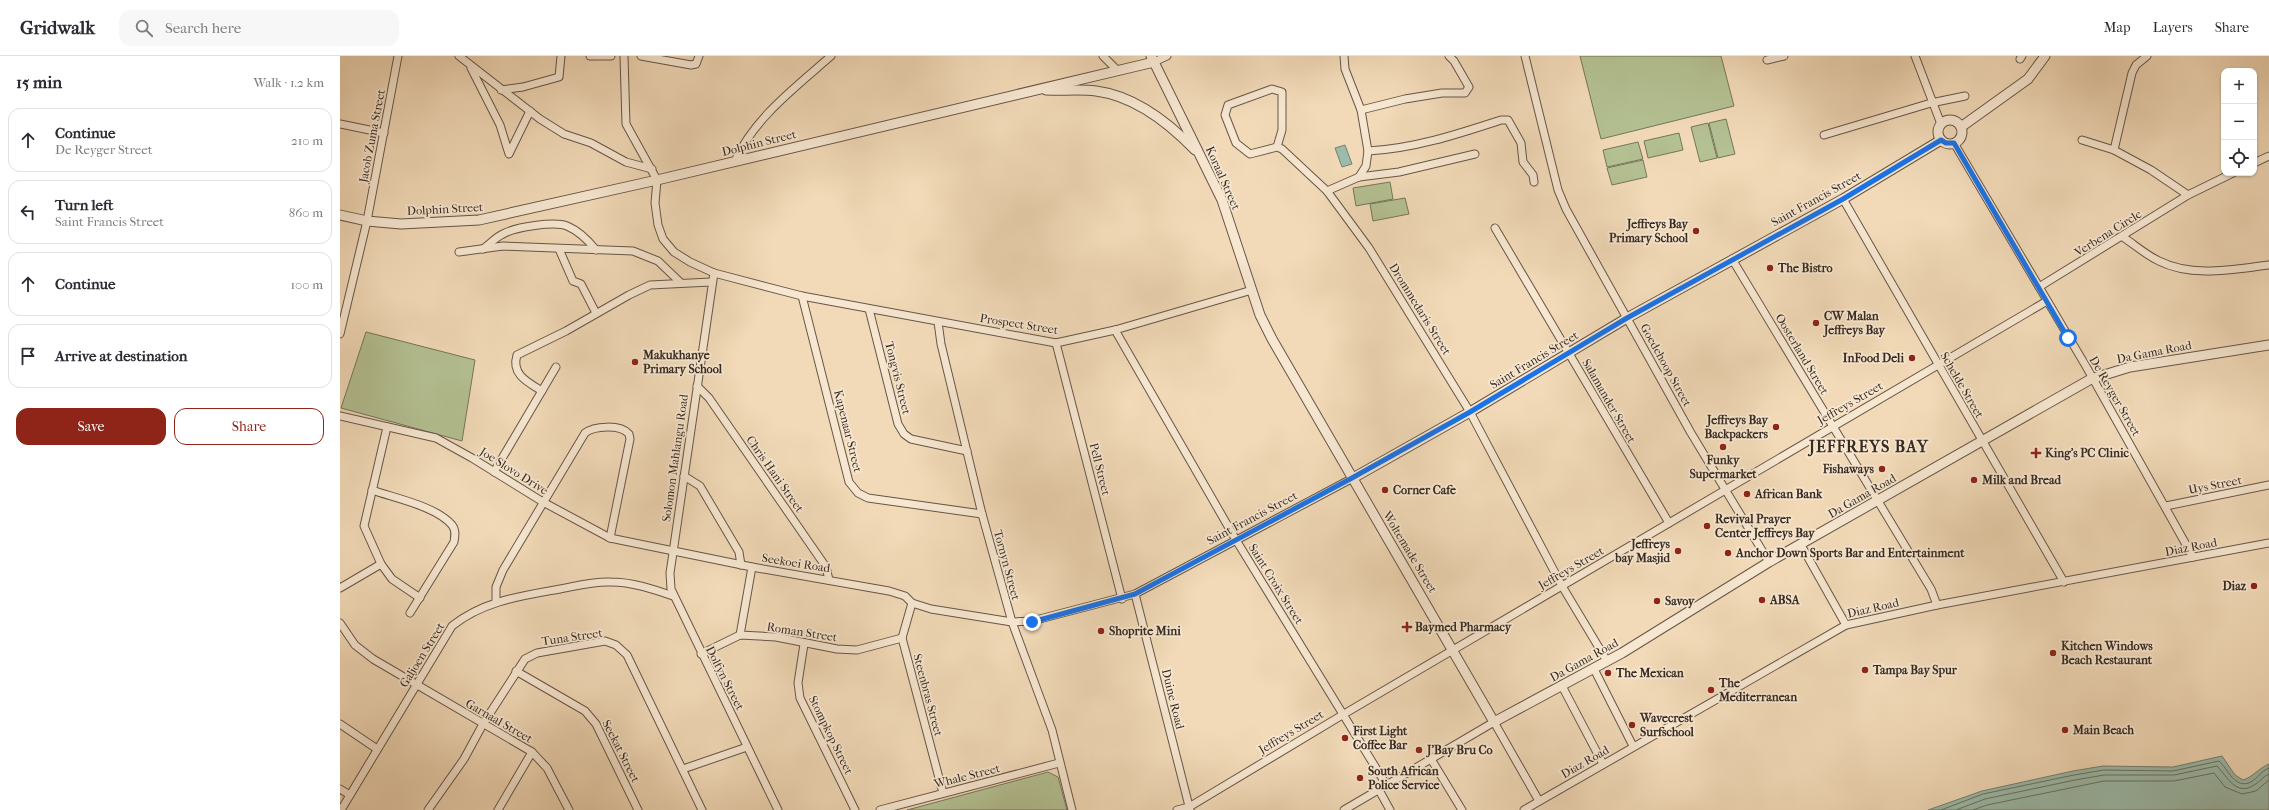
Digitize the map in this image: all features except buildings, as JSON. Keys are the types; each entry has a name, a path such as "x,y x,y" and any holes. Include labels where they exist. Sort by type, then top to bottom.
{"street":[{"name":"Jacob Zuma Street","path":"340,334 367,221 398,56"},
{"path":"459,56 501,90 564,134 591,143 626,162 652,169"},
{"path":"501,90 523,87 559,77 561,56"},
{"path":"590,56 611,56"},
{"path":"624,56 626,124 657,180"},
{"path":"641,56 691,65 696,64 699,56"},
{"path":"735,161 743,143 760,123 831,56"},
{"path":"1103,56 1118,71"},
{"path":"1152,59 1167,56"},
{"path":"1344,56 1345,68 1361,110 1368,151 1366,166 1359,177"},
{"path":"1361,110 1427,95 1465,93 1469,87 1454,61 1448,56"},
{"name":"Goedehoop Street","path":"1525,56 1558,190 1566,209 1691,433 1769,562"},
{"path":"1767,60 1784,56"},
{"path":"1914,56 1931,103 1941,124"},
{"path":"1961,127 2028,79 2044,56"},
{"path":"2114,150 2132,73 2136,65 2147,56"},
{"name":"Dolphin Street","path":"340,215 367,221 417,224 479,220 657,180 1118,71 1152,59"},
{"name":"Koraal Street","path":"1152,59 1202,157 1222,200 1260,314"},
{"path":"470,65 500,125 509,154 530,111"},
{"path":"1272,88 1282,92 1282,130 1277,148 1250,154 1236,143 1225,115 1228,105 1272,88"},
{"path":"1033,90 1095,91 1121,98 1152,113 1182,137 1202,157"},
{"path":"1824,135 1931,103 1965,96"},
{"path":"1368,151 1392,150 1456,134 1501,120 1508,120 1521,143 1523,162 1533,175 1534,182"},
{"path":"1951,120 1958,123 1961,127 1960,138 1954,143 1946,143 1941,140 1938,131 1941,124 1951,120"},
{"path":"340,124 384,133"},
{"name":"Saint Francis Street","path":"1012,622 1032,622 1122,599 1135,594 1352,478 1470,412 1627,318 1843,199 1941,140"},
{"path":"2082,140 2114,150 2151,170 2188,195"},
{"name":"De Reyger Street","path":"1954,143 2166,506 2193,558"},
{"name":"Drommedaris Street","path":"1277,148 1282,149 1327,191 1369,248 1470,412 1562,586 1607,661"},
{"path":"1327,191 1359,177 1399,172 1475,154"},
{"path":"2257,162 2269,156"},
{"name":"Verbena Circle","path":"2039,287 2123,237 2188,195 2227,176"},
{"name":"Prospect Street","path":"657,180 655,203 658,225 663,239 674,252 690,262 714,273 802,296 1056,344 1115,330 1252,290"},
{"name":"Schelde Street","path":"1843,199 2064,582"},
{"path":"483,249 504,233 529,227 566,226 582,235 596,250"},
{"name":"Salamander Street","path":"1495,228 1669,523"},
{"path":"2123,237 2160,262 2187,270 2216,271 2269,265"},
{"path":"459,252 503,246 633,251 658,261 681,283"},
{"path":"559,249 574,281 581,284 596,313"},
{"name":"Oosterland Street","path":"1732,259 1931,589 1938,605"},
{"name":"Solomon Mahlangu Road","path":"673,552 711,282 714,273"},
{"path":"542,391 517,373 514,363 517,355 629,295 650,286 711,282"},
{"name":"Kapenaar Street","path":"802,296 849,482 858,493 868,498 982,514"},
{"name":"Jeffreys Street","path":"1177,810 1189,808 1454,649 2047,301"},
{"name":"Tongvis Street","path":"869,309 898,424 904,434 911,439 967,452"},
{"name":"Woltemade Street","path":"1260,314 1272,338 1352,478 1454,649 1539,802"},
{"name":"Tornyn Street","path":"938,322 941,344 982,514 1012,622 1052,730 1059,763 1072,810"},
{"name":"Saint Croix Street","path":"1115,330 1236,540 1387,786"},
{"name":"Pell Street","path":"1056,344 1122,599"},
{"name":"Da Gama Road","path":"1344,810 1494,722 1594,669 1769,562 1801,546 1982,440 2092,379 2130,367 2269,345"},
{"path":"494,472 556,367"},
{"name":"Chris Hani Street","path":"697,386 709,398 826,567 829,580"},
{"name":"Joe Slovo Drive","path":"340,416 436,438 452,446 543,502 610,538 673,552"},
{"path":"387,427 364,526 381,564 392,579 420,598"},
{"path":"496,602 496,587 503,570 585,433 597,427 623,429 629,434 630,439 610,538"},
{"path":"684,476 700,486 739,552 741,565"},
{"name":"Uys Street","path":"2166,506 2269,485"},
{"path":"372,490 433,512 452,525 455,532 454,542 410,613"},
{"name":"Diaz Road","path":"1524,810 1846,625 1938,605 2269,543"},
{"path":"1801,546 1846,625"},
{"name":"Seekoei Road","path":"673,552 889,591 905,596 912,603 931,609 1012,622"},
{"name":"Dolfyn Street","path":"673,552 670,573 673,596 778,810"},
{"path":"340,588 381,564"},
{"path":"740,635 752,567"},
{"name":"Galjoen Street","path":"340,810 452,626 470,612 496,602 515,597 592,583 611,582 645,586 673,596"},
{"name":"Duine Road","path":"1135,594 1189,808"},
{"path":"902,638 912,603"},
{"name":"Garnaal Street","path":"340,623 355,645 373,659 532,752 547,768 569,810"},
{"name":"Roman Street","path":"701,654 740,635 776,637 804,644 837,649 857,650 902,638"},
{"name":"Steenbras Street","path":"902,638 943,793"},
{"name":"Tuna Street","path":"428,810 464,759 483,724 516,671 525,660 537,652 605,641 616,645 627,655 702,810"},
{"name":"Stompkop Street","path":"804,644 798,682 800,698 855,810"},
{"path":"1594,669 1633,746"},
{"name":"Seekat Street","path":"516,671 585,711 596,724 638,810"},
{"path":"1562,686 1603,764"},
{"path":"340,724 377,749"},
{"path":"683,769 748,747"},
{"path":"498,810 532,752"},
{"path":"1431,759 1462,810"},
{"name":"Whale Street","path":"880,810 1059,763"},
{"path":"340,789 350,794"},
{"path":"1379,790 1390,810"}],"green space":[{"path":"1580,56 1721,56 1734,106 1601,139"},
{"path":"1726,119 1735,154 1718,158 1709,123"},
{"path":"1708,123 1717,158 1700,162 1691,127"},
{"path":"1679,133 1683,150 1648,158 1644,141"},
{"path":"1638,142 1643,159 1607,167 1603,150"},
{"path":"1643,160 1647,177 1612,185 1607,168"},
{"path":"1390,182 1393,199 1356,206 1353,188"},
{"path":"1405,198 1409,214 1373,221 1370,204"},
{"path":"366,332 475,360 462,441 341,408"},
{"path":"1048,772 1058,777 1067,810 907,810"}],"water":[{"path":"1345,145 1352,164 1342,167 1335,148"},
{"path":"2222,756 2235,775 2243,780 2269,764 2269,810 1928,810 1982,791 2073,771 2103,766 2173,767"}],"place":[{"name":"Jeffreys Bay Primary School","path":"1696,231"},
{"name":"The Bistro","path":"1770,268"},
{"name":"CW Malan Jeffreys Bay","path":"1816,323"},
{"name":"InFood Deli","path":"1912,358"},
{"name":"Makukhanye Primary School","path":"635,362"},
{"name":"Jeffreys Bay Backpackers","path":"1776,427"},
{"name":"Funky Supermarket","path":"1723,447"},
{"name":"King's PC Clinic","path":"2036,453"},
{"name":"Fishaways","path":"1882,469"},
{"name":"Milk and Bread","path":"1974,480"},
{"name":"Corner Cafe","path":"1385,490"},
{"name":"African Bank","path":"1747,494"},
{"name":"Revival Prayer Center Jeffreys Bay","path":"1707,526"},
{"name":"Jeffreys bay Masjid","path":"1678,551"},
{"name":"Anchor Down Sports Bar and Entertainment","path":"1728,553"},
{"name":"Diaz","path":"2254,586"},
{"name":"ABSA","path":"1762,600"},
{"name":"Savoy","path":"1657,601"},
{"name":"Baymed Pharmacy","path":"1407,627"},
{"name":"Shoprite Mini","path":"1101,631"},
{"name":"Kitchen Windows Beach Restaurant","path":"2053,653"},
{"name":"Tampa Bay Spur","path":"1865,670"},
{"name":"The Mexican","path":"1608,673"},
{"name":"The Mediterranean","path":"1711,690"},
{"name":"Wavecrest Surfschool","path":"1632,725"},
{"name":"Main Beach","path":"2065,730"},
{"name":"First Light Coffee Bar","path":"1345,738"},
{"name":"J'Bay Bru Co","path":"1419,750"},
{"name":"South African Police Service","path":"1360,778"}],"district":[{"name":"JEFFREYS BAY","path":"1869,446"}],"route":[{"path":"1032,622 1122,599 1135,594 1352,478 1470,412 1627,318 1843,199 1941,140 1950,144 1954,143 2068,338"}]}
